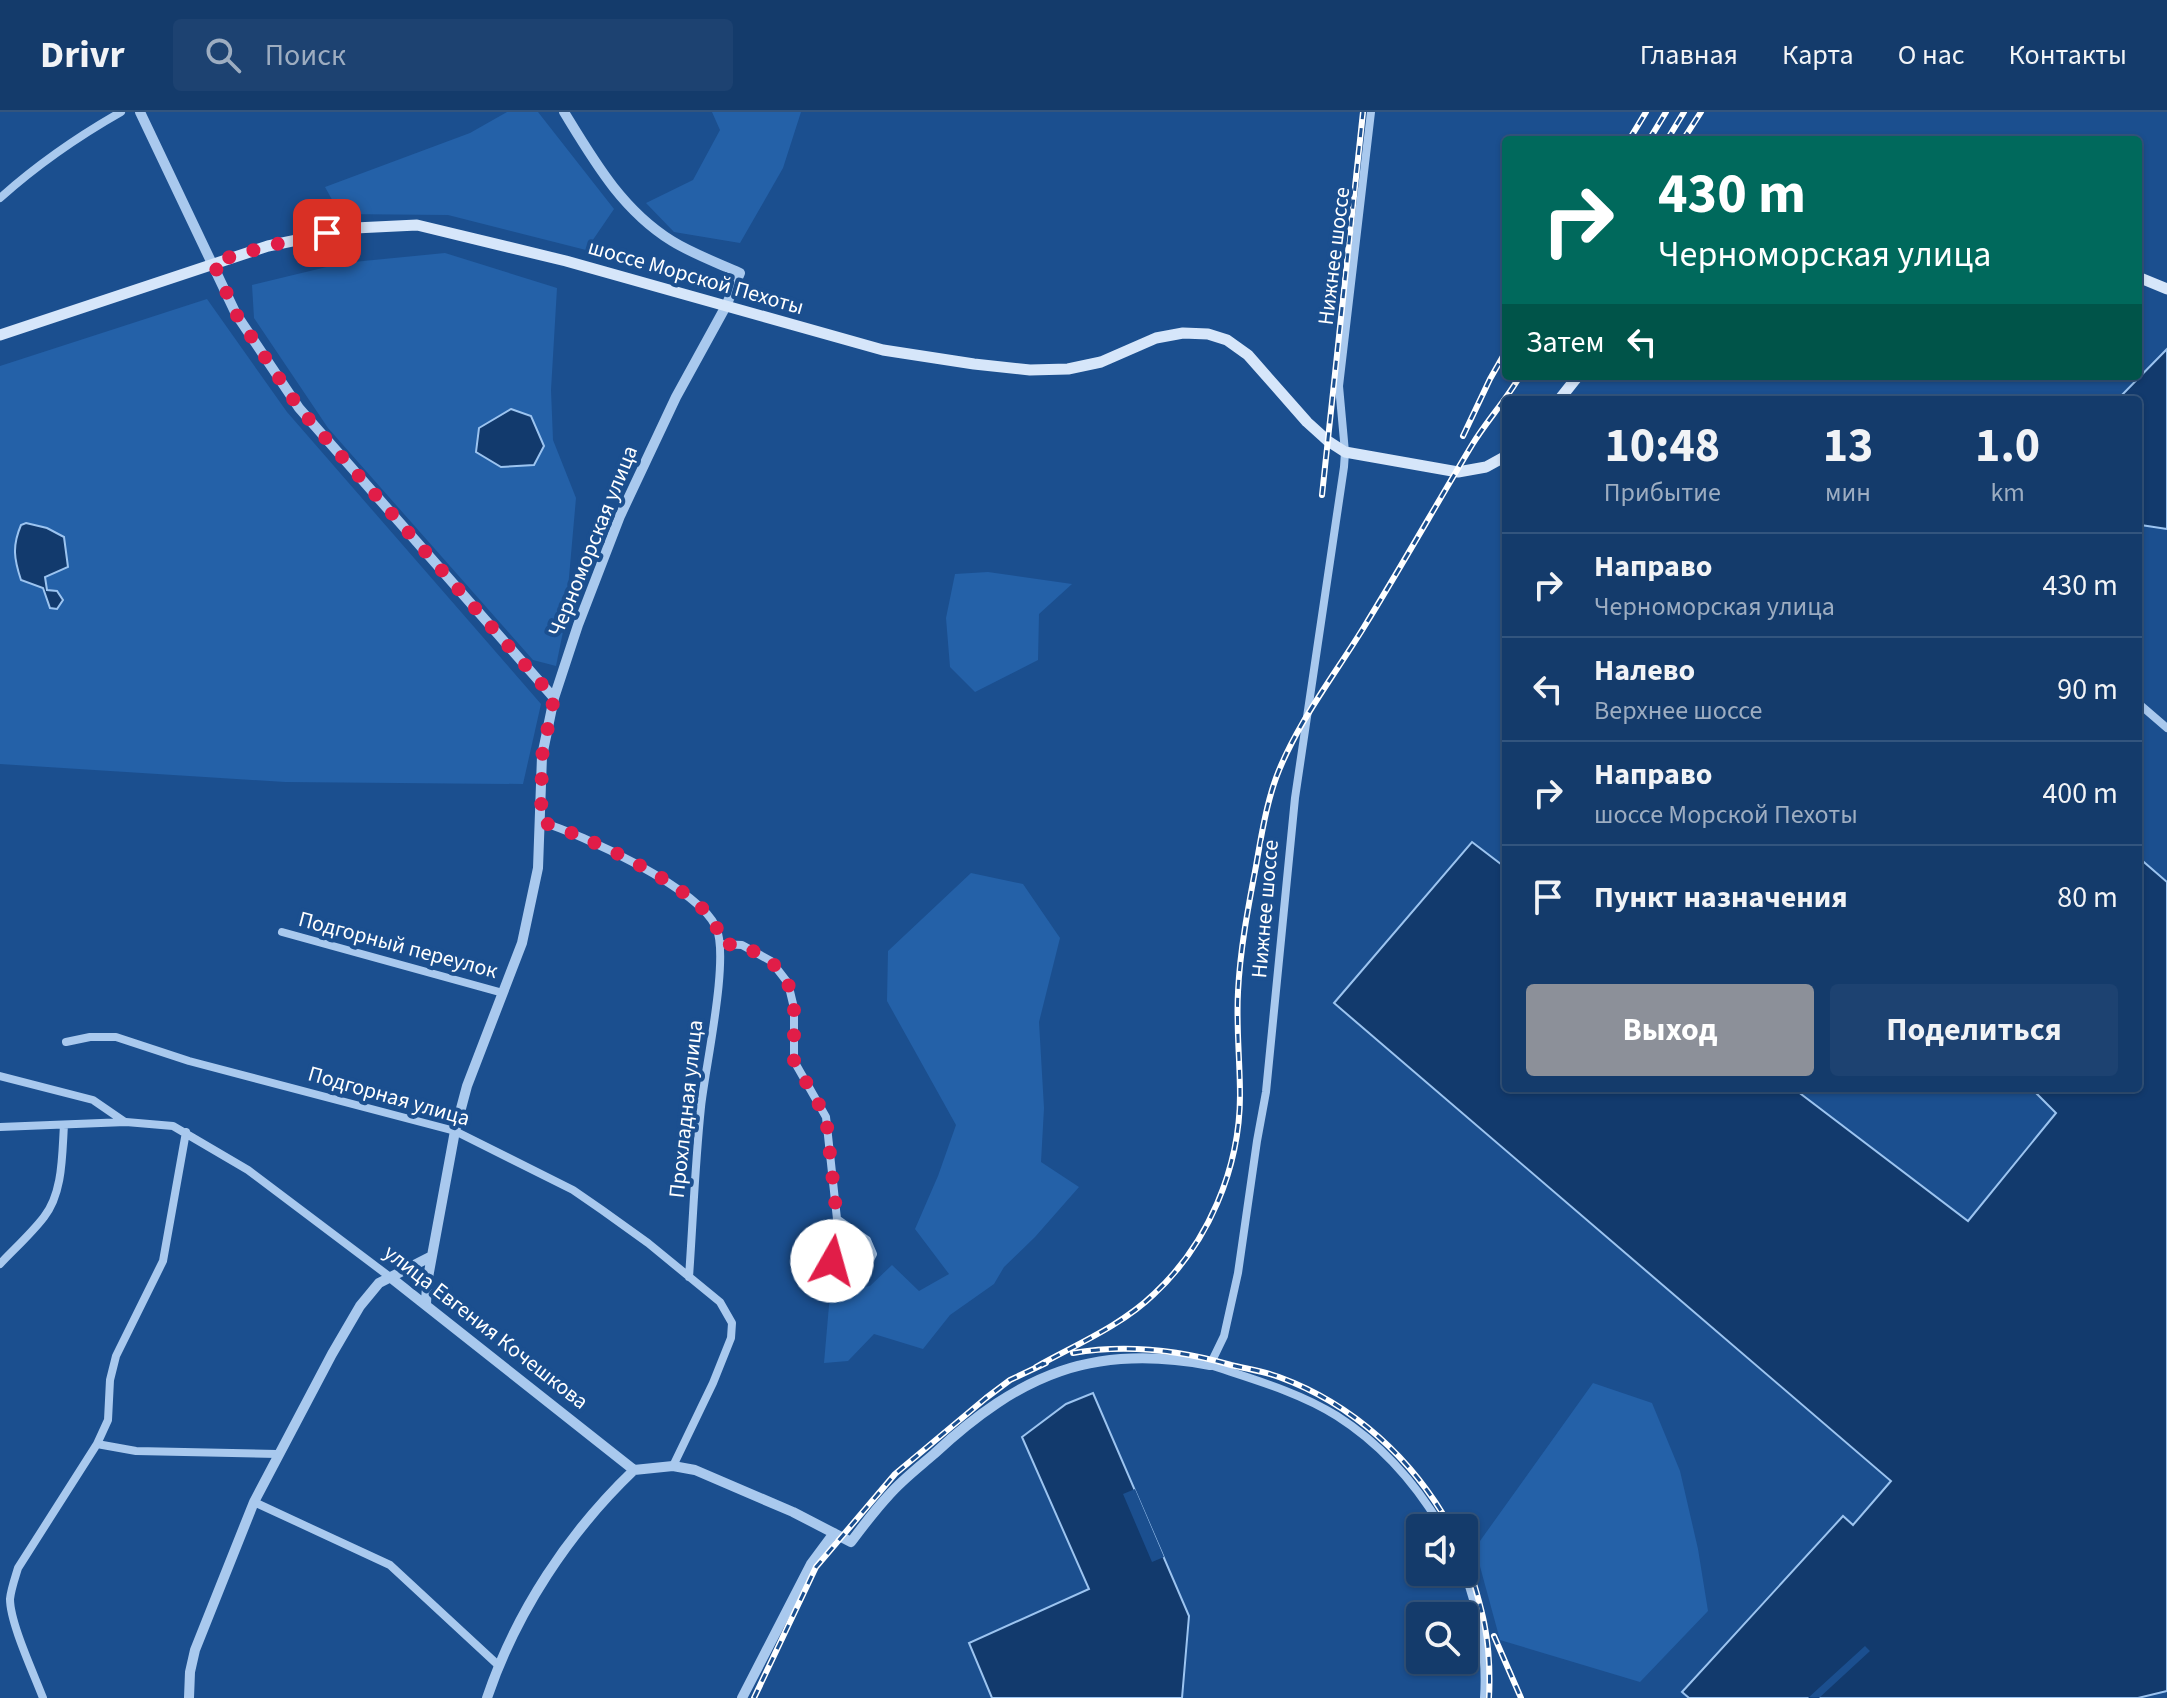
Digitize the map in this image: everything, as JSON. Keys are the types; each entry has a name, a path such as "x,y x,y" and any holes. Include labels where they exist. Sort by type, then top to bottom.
{"main road":[{"name":"шоссе Морской Пехоты","path":"0,335 213,262 312,235 355,228 417,225 539,254 883,350 1030,370 1068,369 1101,362 1156,338 1183,333 1208,334 1227,340 1248,355 1307,422 1345,452"},
{"path":"2142,279 2167,289"},
{"path":"1562,396 1575,380"},
{"path":"1345,452 1458,472 1486,467 1502,458"}],"street":[{"path":"0,198 73,139 121,112"},
{"path":"140,112 236,314 299,408 554,698"},
{"name":"Черноморская улица","path":"426,1304 427,1283 455,1131 467,1086 522,943 538,868 542,756 554,698 620,516 676,397 726,306 740,273 672,241 628,206 597,166 564,112"},
{"name":"Нижнее шоссе","path":"1210,1365 1224,1336 1238,1273 1266,1092 1295,798 1345,452 1339,386 1371,112"},
{"path":"2142,706 2167,728"},
{"path":"541,822 568,830 676,887 702,908 716,926 721,944 742,945 771,961 788,983 794,1008 794,1061 826,1117 837,1219 832,1261 850,1273 866,1267 873,1254 867,1240 837,1219"},
{"name":"Подгорный переулок","path":"282,932 503,993"},
{"name":"Прохладная улица","path":"689,1277 701,1106 721,944"},
{"name":"Подгорная улица","path":"66,1042 90,1037 116,1037 189,1061 455,1131 573,1190 648,1243 720,1302 732,1323 731,1338 713,1383 673,1466"},
{"path":"0,1076 93,1100 126,1122"},
{"name":"улица Евгения Кочешкова","path":"0,1127 126,1122 160,1123 186,1132 248,1170 426,1304 634,1470"},
{"path":"0,1264 46,1215 55,1195 61,1166 64,1125"},
{"path":"43,1698 10,1602 18,1568 97,1444 108,1420 110,1380 116,1356 163,1261 186,1132"},
{"path":"189,1698 195,1650 254,1502 277,1454 370,1291 432,1256"},
{"path":"487,1698 498,1665 548,1572 604,1499 634,1470 673,1466 712,1476 851,1542 890,1493 951,1438 1004,1397 1041,1377 1095,1362 1119,1358 1175,1359 1210,1365 1253,1379 1336,1416 1380,1449 1405,1475 1432,1514"},
{"path":"97,1444 136,1451 277,1454"},
{"path":"254,1502 390,1565 498,1665"},
{"path":"742,1698 811,1564 834,1533"},
{"path":"1468,1586 1482,1647 1484,1698"},
{"path":"0,1617 14,1618"}],"shaded area":[{"path":"507,112 538,112 614,209 586,250 448,215 340,214 325,187 470,133"},
{"path":"712,112 801,112 783,168 740,243 674,232 646,203 693,180 720,130"},
{"path":"445,253 557,288 551,390 553,440 576,498 565,622 556,666 533,660 328,428 254,318 252,285 343,263"},
{"path":"207,299 287,412 541,704 523,784 285,782 0,764 0,366"},
{"path":"2167,349 2167,529 2142,525 2142,396 2121,396 2137,380 2142,380 2142,374"},
{"path":"511,409 531,416 544,446 534,465 501,467 476,452 479,428"},
{"path":"26,523 47,528 64,537 68,567 45,577 47,590 57,591 63,600 57,609 50,608 43,588 21,580 15,546 21,525"},
{"path":"988,572 1072,584 1039,614 1038,660 975,692 950,667 946,618 955,574"},
{"path":"1472,842 1502,865 1502,1092 1798,1092 1968,1221 2056,1113 2035,1092 2142,1092 2142,860 2167,882 2167,1691 2138,1698 1689,1698 1682,1692 1843,1516 1853,1525 1891,1481 1334,1003"},
{"path":"971,873 1023,884 1060,938 1039,1022 1044,1108 1041,1162 1079,1187 1004,1267 994,1284 950,1315 923,1349 874,1334 848,1361 824,1363 830,1294 870,1286 892,1265 919,1291 949,1274 915,1229 956,1125 887,1001 888,951"},
{"path":"1593,1383 1652,1403 1680,1471 1708,1611 1640,1682 1500,1640 1478,1559 1478,1544"},
{"path":"1093,1393 1189,1616 1182,1698 992,1698 969,1643 1089,1589 1022,1437 1066,1404"}],"pier":[{"path":"1135,1489 1164,1557 1152,1562 1123,1494"},
{"path":"1865,1646 1870,1651 1819,1698 1808,1698"}],"railway":[{"path":"1322,495 1363,112"},
{"path":"1631,136 1646,112"},
{"path":"1651,136 1666,112"},
{"path":"1669,136 1684,112"},
{"path":"1686,136 1701,112"},
{"path":"1463,436 1502,358"},
{"path":"1507,396 1518,380"},
{"path":"1036,1367 1112,1325 1141,1305 1173,1274 1205,1228 1227,1177 1239,1122 1238,1005 1242,945 1264,822 1276,778 1305,719 1378,604 1472,445 1502,403"},
{"path":"1073,1353 1113,1349 1172,1352 1267,1373 1306,1388 1356,1418 1378,1437 1418,1479 1443,1514"},
{"path":"754,1698 816,1567 895,1474 1010,1380 1046,1363"},
{"path":"1475,1586 1489,1658 1489,1698"},
{"path":"1494,1636 1521,1698"}],"route":[{"path":"327,233 213,262 236,314 299,408 554,698 542,756 541,822 568,830 676,887 702,908 716,926 721,944 742,945 771,961 788,983 794,1008 794,1061 826,1117 837,1219 832,1261"}]}
